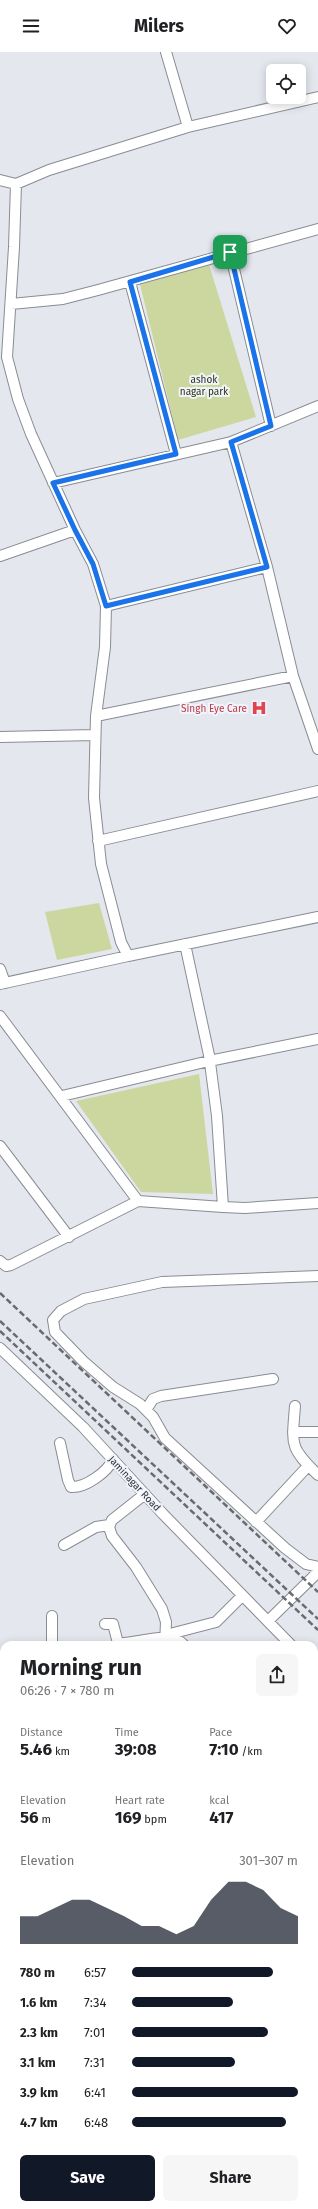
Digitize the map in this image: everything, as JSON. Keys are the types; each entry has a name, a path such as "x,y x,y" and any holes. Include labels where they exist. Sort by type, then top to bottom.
{"street":[{"path":"166,52 188,127"},
{"path":"0,180 16,184 49,170 188,127 318,97"},
{"path":"16,184 11,304 4,342 18,399 53,483 93,564 106,606 105,647 96,716 94,798 101,864 121,942 128,956"},
{"path":"11,304 63,299 130,282 230,252 318,229"},
{"path":"230,252 271,426"},
{"path":"130,282 176,454"},
{"path":"53,483 231,442 318,406"},
{"path":"231,442 267,567 293,676 318,749"},
{"path":"0,556 75,530"},
{"path":"106,606 267,567"},
{"path":"96,716 293,676"},
{"path":"0,737 95,735"},
{"path":"98,841 318,791"},
{"path":"0,969 2,983 318,917"},
{"path":"185,944 209,1061 217,1116 223,1207"},
{"path":"0,1016 62,1096 138,1201"},
{"path":"62,1096 209,1061 318,1039"},
{"path":"0,1146 69,1236"},
{"path":"0,1261 6,1266 12,1265 138,1201 246,1208 318,1203"},
{"path":"318,1276 162,1282 84,1298 61,1311 55,1317 53,1324 61,1339 106,1382 135,1399 146,1410 165,1438 256,1522 306,1564 318,1567"},
{"name":"Jaminagar Road","path":"0,1348 46,1391 114,1459 145,1494 242,1596 287,1641"},
{"path":"146,1410 154,1399 161,1396 273,1379"},
{"path":"295,1406 293,1432 294,1448 308,1466 318,1475"},
{"path":"293,1432 318,1432"},
{"path":"60,1442 68,1480 71,1487 78,1486 98,1476 108,1469 114,1459"},
{"path":"256,1522 308,1466"},
{"path":"145,1494 112,1520 109,1525 112,1536 136,1567 166,1617 165,1640"},
{"path":"64,1545 96,1527 109,1525"},
{"path":"268,1621 318,1572"},
{"path":"165,1640 216,1622 242,1596"},
{"path":"52,1616 52,1641"},
{"path":"105,1624 113,1624 117,1641"},
{"path":"133,1641 148,1639 179,1641"}],"green space":[{"name":"ashok nagar park","path":"207,258 256,417 178,440 139,280"},
{"path":"99,903 112,949 57,960 45,912"},
{"path":"199,1074 213,1194 141,1192 76,1101"}],"railway":[{"path":"0,1293 318,1592"},
{"path":"0,1321 318,1619"},
{"path":"0,1331 318,1630"}],"place":[{"name":"Singh Eye Care","path":"259,708"}],"route":[{"path":"230,252 271,426 231,442 267,567 106,606 93,564 53,483 176,454 130,282 230,252"}]}
